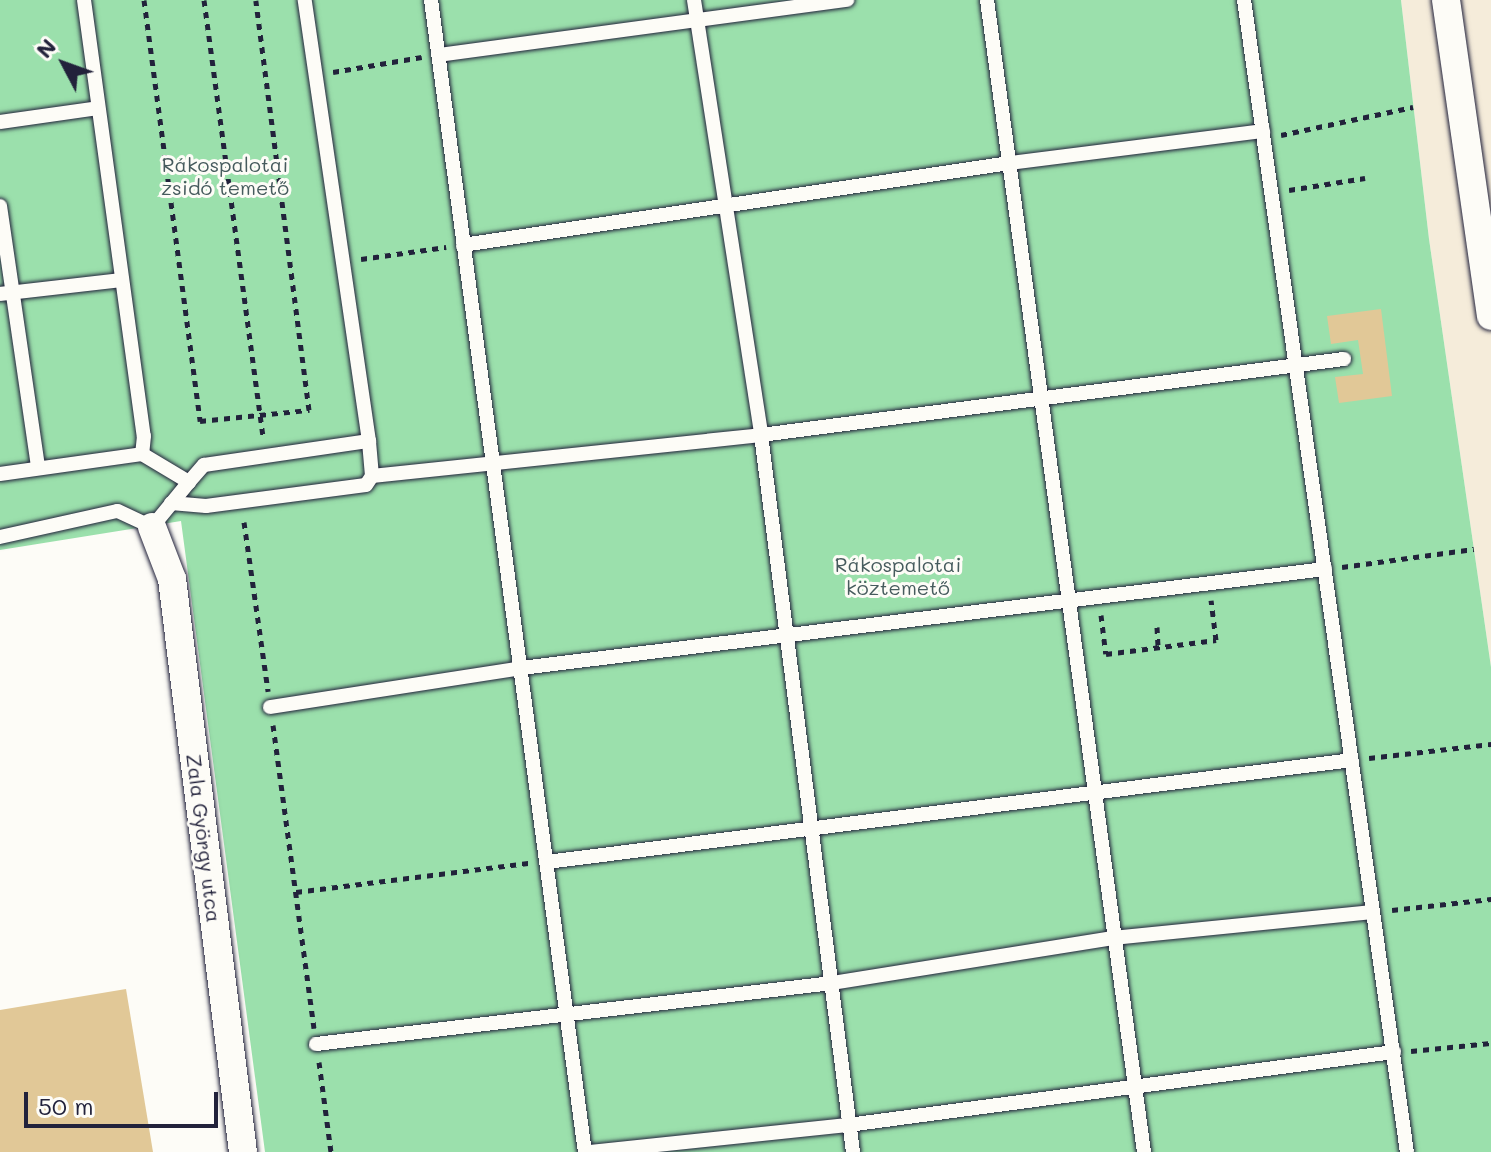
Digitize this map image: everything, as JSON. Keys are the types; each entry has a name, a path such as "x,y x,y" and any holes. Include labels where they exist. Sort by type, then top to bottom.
{"street":[{"path":"1446,0 1491,316"},
{"name":"Zala György utca","path":"152,527 172,579 243,1152"}],"lane":[{"path":"84,0 144,436 142,454"},
{"path":"171,503 206,506 366,485 372,476 305,0"},
{"path":"431,0 565,1014 588,1152 848,1125 1394,1052"},
{"path":"694,0 722,207 761,435 784,638 853,1152"},
{"path":"439,55 847,0"},
{"path":"987,0 1069,603 1091,793 1144,1152"},
{"path":"1244,0 1407,1152"},
{"path":"0,122 98,108"},
{"path":"463,245 1010,163 1264,135"},
{"path":"0,206 6,294 38,466"},
{"path":"6,294 121,280"},
{"path":"372,476 761,435 1040,396 1344,359"},
{"path":"0,537 117,511 152,527 204,465 264,453 369,441"},
{"path":"0,474 38,466 142,454 189,482"},
{"path":"270,707 521,668 1069,603 1325,569"},
{"path":"547,862 1352,760"},
{"path":"316,1044 832,983 1112,938 1371,912"}],"path":[{"path":"144,0 200,421 309,410 256,0"},
{"path":"204,0 264,453"},
{"path":"332,72 439,55"},
{"path":"1264,135 1413,107"},
{"path":"1272,193 1365,178"},
{"path":"360,260 463,245"},
{"path":"244,522 331,1152"},
{"path":"1325,569 1474,549"},
{"path":"1099,598 1106,654 1216,640 1210,582"},
{"path":"1157,627 1158,647"},
{"path":"1352,760 1491,744"},
{"path":"296,892 547,862"},
{"path":"1371,912 1491,899"},
{"path":"1394,1052 1491,1043"}],"shaded area":[{"path":"1401,0 1491,0 1491,667 1429,239"}],"green space":[{"name":"Rákospalotai köztemető","path":"0,0 1401,0 1429,239 1491,667 1491,1152 265,1152 181,521 0,550"}],"building":[{"path":"1381,309 1392,396 1339,403 1335,377 1363,374 1358,340 1331,344 1327,316"},
{"path":"126,989 153,1152 0,1152 0,1010"}],"park label":[{"name":"Rákospalotai zsidó temető","path":"225,176"}]}
